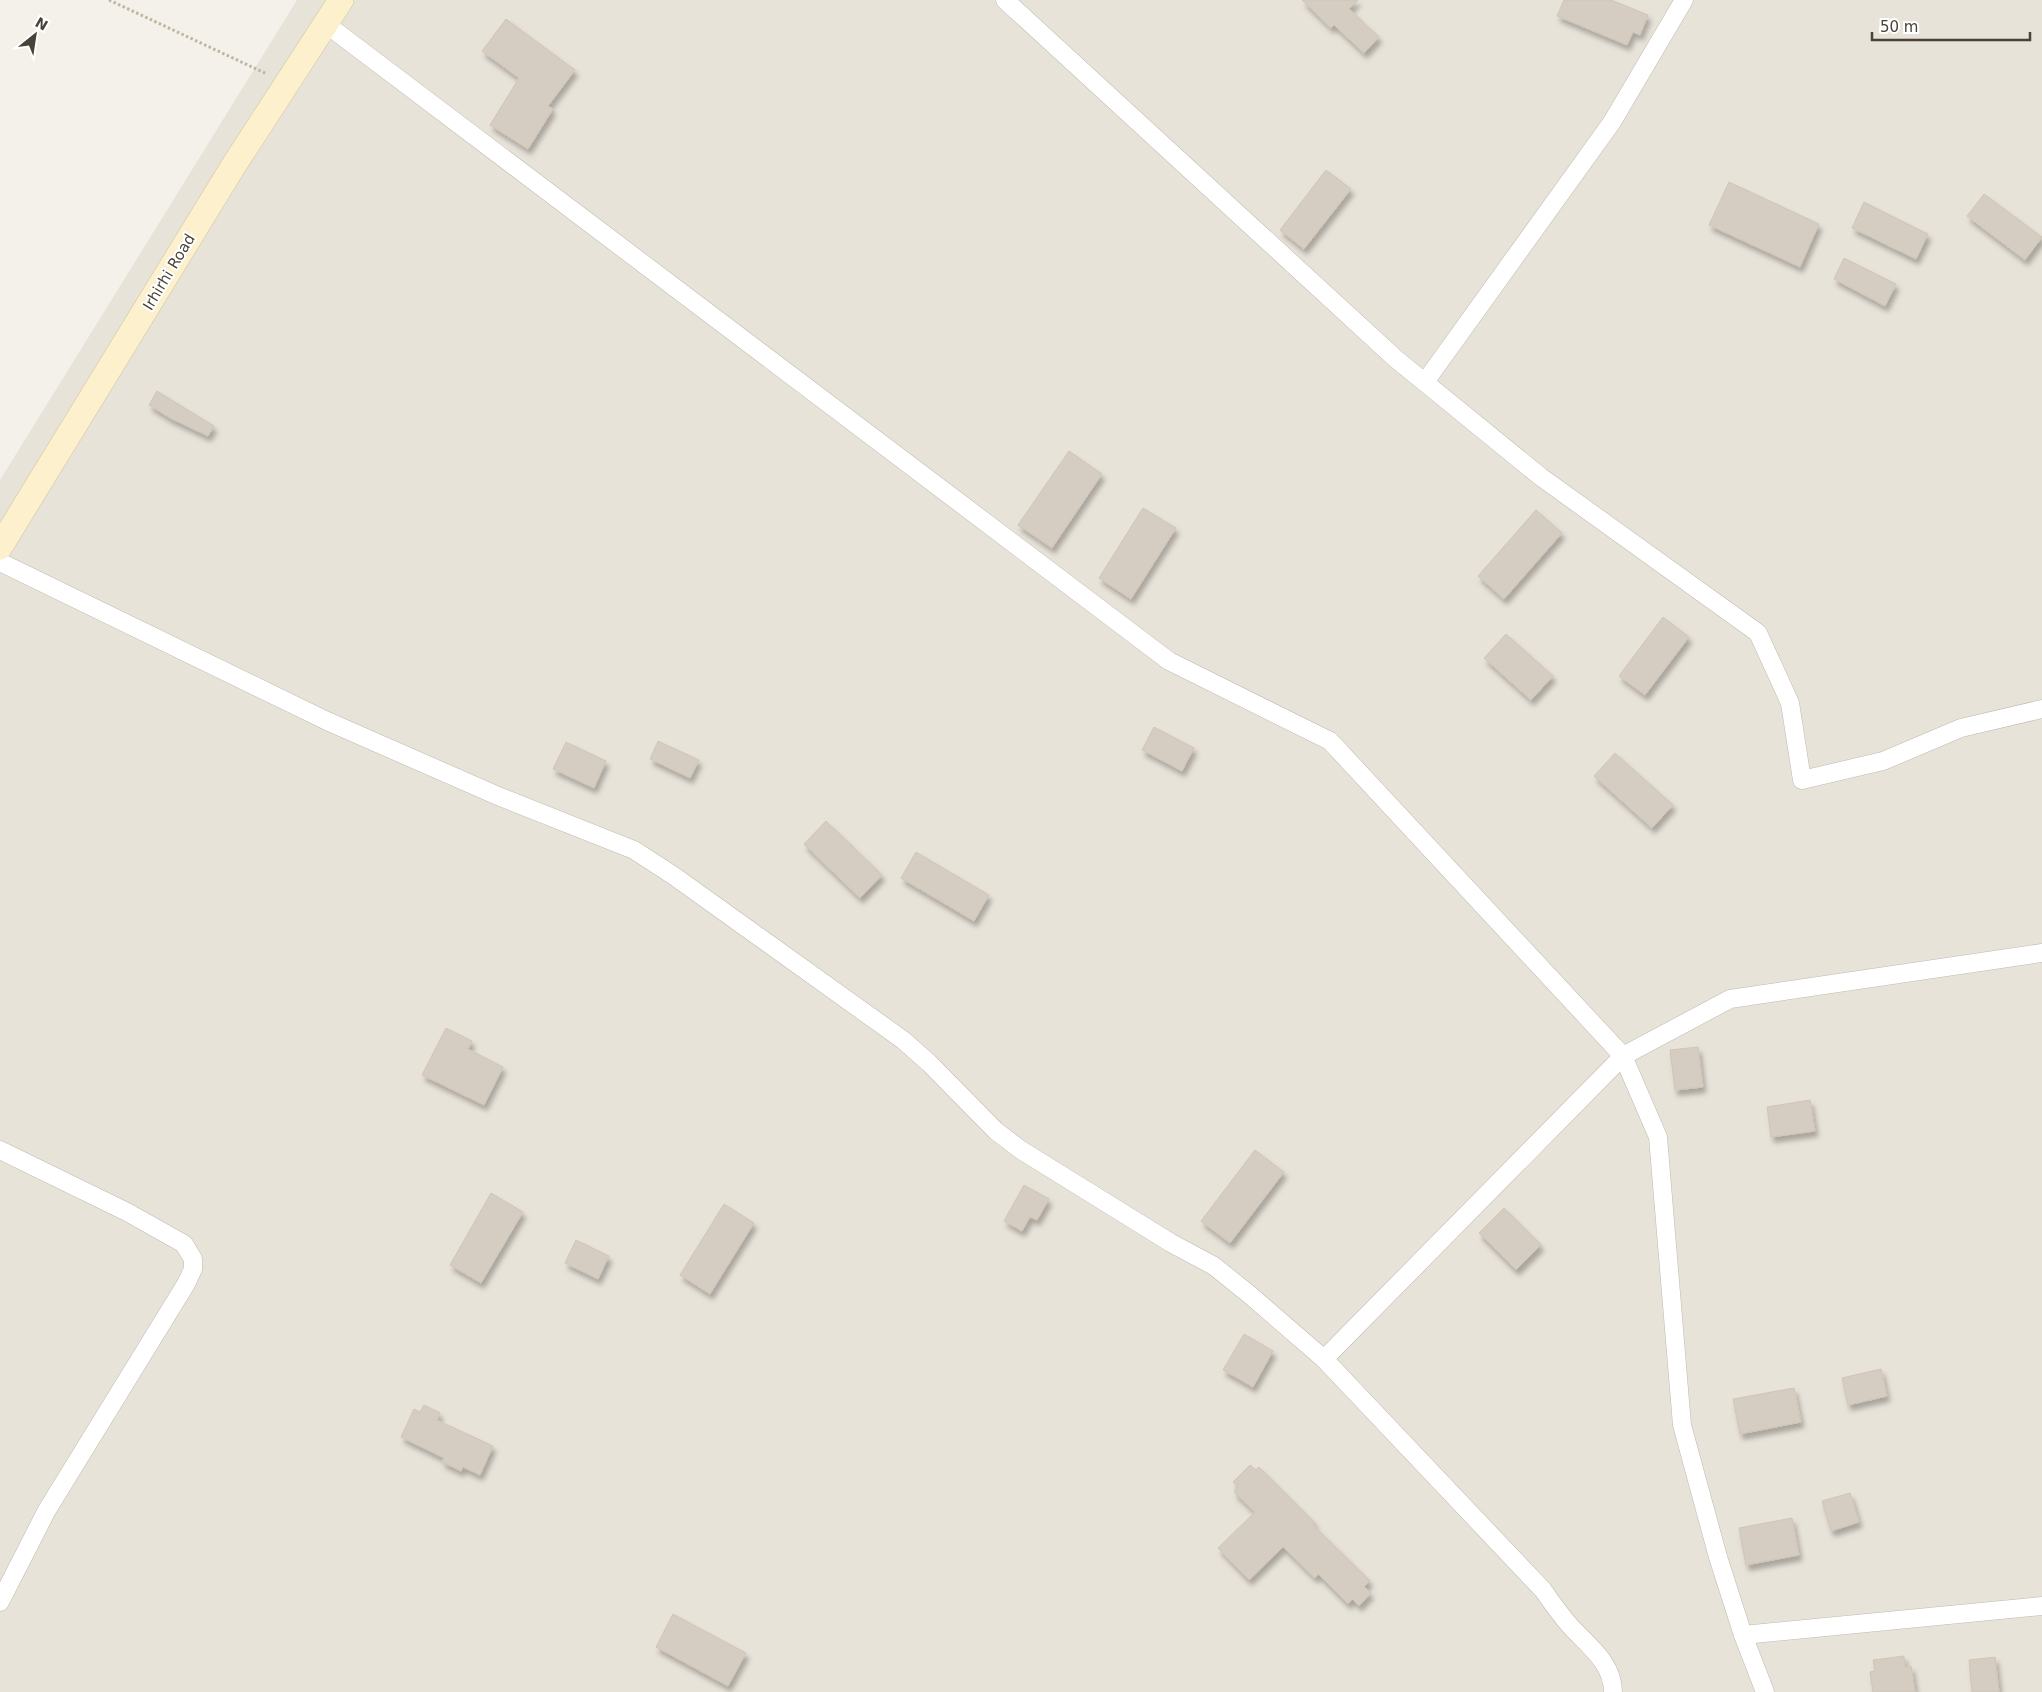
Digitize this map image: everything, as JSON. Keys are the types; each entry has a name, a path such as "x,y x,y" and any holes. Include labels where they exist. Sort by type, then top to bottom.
{"street":[{"name":"Irhirhi Road","path":"0,547 234,165 341,0"},
{"path":"1005,0 1388,353 1541,477 1758,633 1790,703 1802,780 1883,762 1961,728 2042,710"},
{"path":"1425,382 1612,122 1684,0"},
{"path":"326,24 1169,661 1330,741 1623,1056 1658,1137 1682,1425 1718,1557 1743,1635 1765,1692"},
{"path":"0,562 327,721 498,796 634,850 674,876 903,1040 929,1063 996,1131 1021,1150 1171,1243 1214,1266 1324,1359 1543,1590 1604,1663 1613,1682 1613,1692"},
{"path":"1324,1359 1623,1056 1730,999 2042,953"},
{"path":"0,1150 127,1212 184,1244 193,1259 193,1269 186,1284 47,1510 0,1602"},
{"path":"1743,1635 2042,1606"}],"path":[{"path":"109,0 287,83"}],"shaded area":[{"path":"297,0 2042,0 2042,1692 0,1692 0,480"}],"building":[{"path":"1302,0 1358,0 1349,9 1379,37 1364,53 1334,25 1331,28"},
{"path":"1564,0 1611,0 1648,15 1640,35 1633,32 1627,45 1557,16"},
{"path":"506,19 575,70 548,106 553,109 528,149 490,125 519,78 482,51"},
{"path":"1326,170 1351,189 1304,249 1280,230"},
{"path":"1729,182 1819,224 1800,267 1709,225"},
{"path":"1984,194 2042,237 2025,260 1967,216"},
{"path":"1864,202 1928,234 1916,259 1852,228"},
{"path":"1844,258 1896,284 1885,306 1834,279"},
{"path":"157,391 214,426 208,436 170,418 149,405"},
{"path":"1069,451 1102,474 1052,548 1018,525"},
{"path":"1143,508 1176,528 1131,599 1099,578"},
{"path":"1536,510 1562,533 1504,599 1478,576"},
{"path":"1663,617 1689,637 1645,695 1619,676"},
{"path":"1506,634 1553,676 1531,700 1484,658"},
{"path":"1154,727 1194,748 1182,771 1142,750"},
{"path":"658,741 699,760 690,778 650,759"},
{"path":"566,742 606,761 594,788 553,769"},
{"path":"1615,753 1673,805 1652,828 1594,776"},
{"path":"826,821 882,875 860,898 804,844"},
{"path":"916,852 989,895 974,921 901,878"},
{"path":"446,1028 472,1041 468,1049 503,1067 484,1105 422,1075"},
{"path":"1698,1047 1703,1087 1675,1090 1670,1050"},
{"path":"1810,1100 1815,1131 1771,1137 1767,1107"},
{"path":"1255,1150 1284,1172 1230,1243 1201,1221"},
{"path":"1024,1185 1049,1199 1037,1220 1030,1217 1022,1231 1004,1221"},
{"path":"491,1193 523,1212 481,1283 450,1265"},
{"path":"724,1204 754,1223 710,1294 680,1275"},
{"path":"1504,1208 1541,1245 1516,1270 1479,1233"},
{"path":"576,1240 609,1256 598,1279 565,1263"},
{"path":"1244,1334 1273,1351 1253,1387 1223,1370"},
{"path":"1881,1369 1887,1396 1848,1405 1842,1378"},
{"path":"1794,1388 1801,1422 1740,1434 1733,1399"},
{"path":"424,1405 440,1413 437,1420 493,1446 480,1475 463,1467 461,1471 442,1462 444,1458 401,1437 414,1409 420,1412"},
{"path":"1250,1465 1256,1470 1259,1467 1315,1523 1313,1525 1370,1581 1364,1587 1371,1593 1359,1606 1352,1599 1348,1604 1318,1574 1315,1578 1283,1547 1249,1580 1218,1548 1255,1512 1234,1492 1238,1487 1233,1482"},
{"path":"1850,1493 1859,1522 1831,1531 1822,1501"},
{"path":"1792,1518 1799,1555 1746,1565 1739,1528"},
{"path":"673,1614 746,1653 728,1686 656,1647"},
{"path":"1904,1656 1905,1667 1911,1666 1915,1692 1873,1692 1870,1672 1875,1671 1873,1660"},
{"path":"1995,1657 1999,1692 1972,1692 1969,1660"}]}
